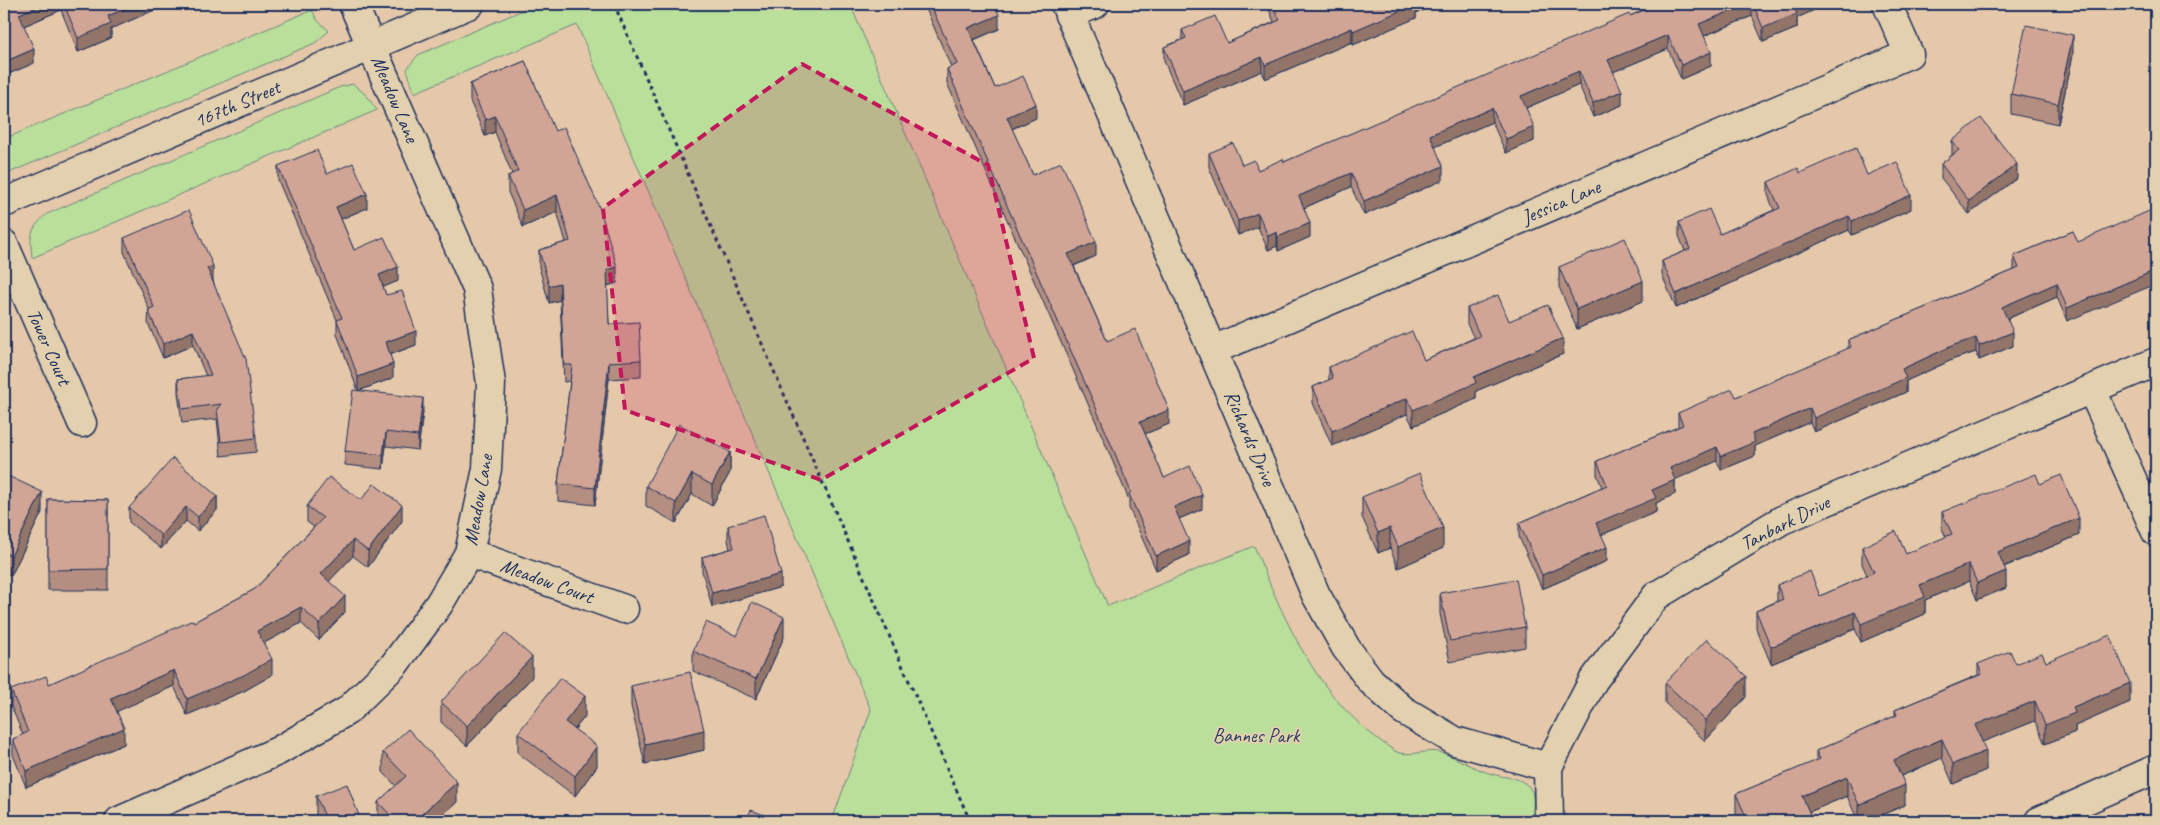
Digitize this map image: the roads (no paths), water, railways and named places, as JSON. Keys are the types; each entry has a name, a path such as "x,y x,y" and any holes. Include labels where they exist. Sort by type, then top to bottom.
{"street":[{"name":"Meadow Lane","path":"119,821 278,751 347,711 394,665 439,604 470,553 486,469 490,383 477,289 353,4"},
{"name":"167th Street","path":"4,203 470,4"},
{"path":"1067,9 1095,4"},
{"name":"Jessica Lane","path":"1213,350 1909,54 1887,4"},
{"name":"Richards Drive","path":"1067,9 1316,594 1346,648 1371,681 1403,710 1455,741 1548,767"},
{"name":"Tower Court","path":"4,244 82,423"},
{"name":"Tanbark Drive","path":"1549,821 1548,767 1593,680 1656,596 1782,520 2156,362"},
{"path":"2092,390 2156,532"},
{"name":"Meadow Court","path":"470,553 624,609"},
{"path":"2039,821 2156,770"}],"park label":[{"name":"Bannes Park","path":"1256,735"}]}
